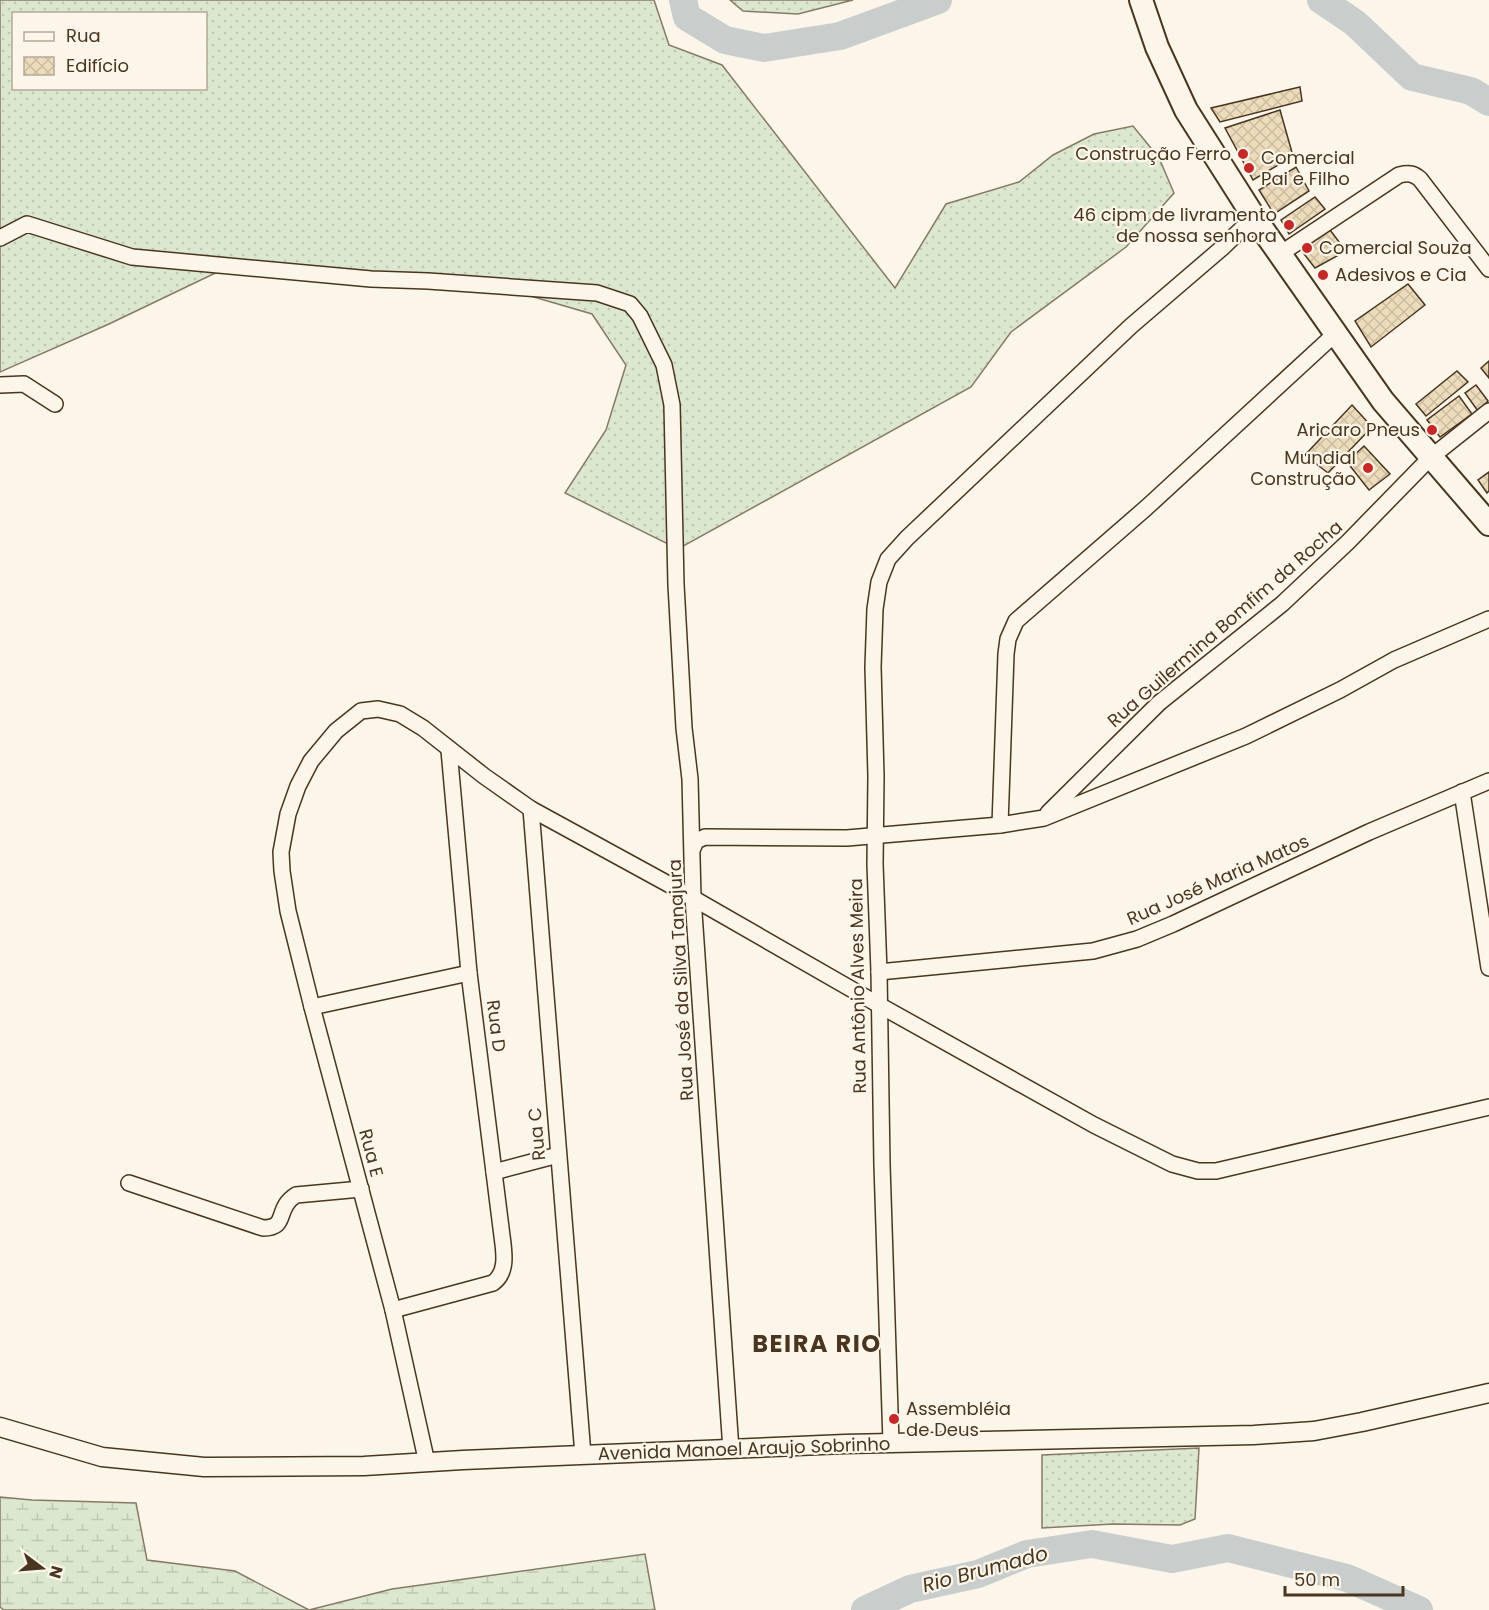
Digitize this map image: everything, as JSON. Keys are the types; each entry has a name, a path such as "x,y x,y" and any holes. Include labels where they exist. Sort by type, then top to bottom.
{"main road":[{"path":"1141,0 1166,68 1186,110 1254,217 1383,401 1489,524"}],"street":[{"path":"1280,254 1399,175 1407,173 1420,179 1489,269"},
{"name":"Rua Antônio Alves Meira","path":"891,1443 875,836 873,667 875,609 879,582 888,560 907,538 1131,326 1222,248 1254,217"},
{"name":"Rua José da Silva Tanajura","path":"0,238 27,224 132,257 371,279 597,293 630,303 640,316 664,365 672,405 680,658 693,848 693,898 731,1450"},
{"path":"1000,825 1006,654 1008,639 1016,621 1146,508 1335,334"},
{"path":"0,385 24,384 55,404"},
{"name":"Rua Guilermina Bomfim da Rocha","path":"1044,818 1159,703 1299,588 1384,507 1431,458 1489,411"},
{"path":"693,848 696,841 705,837 875,836 1000,825 1044,818 1246,736 1340,690 1394,660 1489,619"},
{"name":"Rua E","path":"427,1463 393,1310 288,911 282,871 281,852 288,814 298,786 311,762 336,730 361,711 378,709 400,714 423,728 449,750 531,809 693,898 879,1005 1142,1150 1172,1164 1198,1171 1216,1171 1489,1107"},
{"name":"Rua D","path":"393,1310 494,1283 499,1279 504,1268 470,972 449,750"},
{"name":"Rua José Maria Matos","path":"879,972 1093,951 1137,939 1370,832 1489,781"},
{"path":"1462,792 1489,968"},
{"name":"Rua C","path":"531,809 583,1455"},
{"path":"312,1007 470,972"},
{"path":"494,1172 558,1155"},
{"path":"129,1183 263,1228 276,1226 282,1208 296,1195 361,1189"},
{"name":"Avenida Manoel Araujo Sobrinho","path":"0,1427 102,1457 204,1467 273,1467 427,1463 891,1443 1254,1435 1314,1431 1489,1393"}],"green space":[{"path":"0,0 654,0 669,45 722,65 895,288 946,204 1019,182 1053,155 1094,134 1133,126 1159,158 1174,193 1126,247 1011,332 971,387 678,549 565,493 606,430 626,365 592,314 465,277 232,265 109,324 0,372"},
{"path":"730,0 853,0 798,14 743,11"},
{"path":"1199,1448 1195,1519 1180,1525 1113,1524 1042,1528 1042,1455"},
{"path":"0,1497 136,1503 147,1560 235,1571 309,1610 4,1610 0,1607"},
{"path":"645,1554 655,1610 309,1610 392,1589"}],"building":[{"path":"1300,87 1302,101 1220,122 1211,108"},
{"path":"1280,110 1293,156 1253,180 1225,128"},
{"path":"1296,167 1309,191 1274,214 1259,190"},
{"path":"1315,197 1325,209 1289,234 1281,220"},
{"path":"1330,230 1346,251 1315,268 1301,250"},
{"path":"1408,284 1425,305 1371,347 1355,321"},
{"path":"1489,361 1489,378 1481,368"},
{"path":"1457,371 1468,382 1426,416 1416,404"},
{"path":"1476,385 1488,401 1478,411 1465,393"},
{"path":"1459,396 1472,414 1440,437 1427,420"},
{"path":"1352,405 1372,427 1328,473 1305,455"},
{"name":"Mundial Construção","path":"1364,446 1390,474 1369,490 1347,462"},
{"path":"1489,472 1489,491 1487,493 1478,480"}],"waterway":[{"path":"683,0 687,17 725,40 764,48 840,36 938,0"},
{"path":"1321,0 1355,23 1412,77 1471,91 1489,102"},
{"name":"Rio Brumado","path":"865,1610 910,1589 978,1574 1027,1554 1092,1544 1172,1559 1228,1548 1347,1578 1419,1610"}],"place":[{"name":"Construção Ferro","path":"1243,154"},
{"name":"Comercial Pai e Filho","path":"1249,168"},
{"name":"46 cipm de livramento de nossa senhora","path":"1289,225"},
{"name":"Comercial Souza","path":"1307,248"},
{"name":"Adesivos e Cia","path":"1323,275"},
{"name":"Aricaro Pneus","path":"1432,430"},
{"name":"Mundial Construção","path":"1368,468"},
{"name":"Assembléia de Deus","path":"894,1419"}],"district":[{"name":"BEIRA RIO","path":"817,1344"}]}
